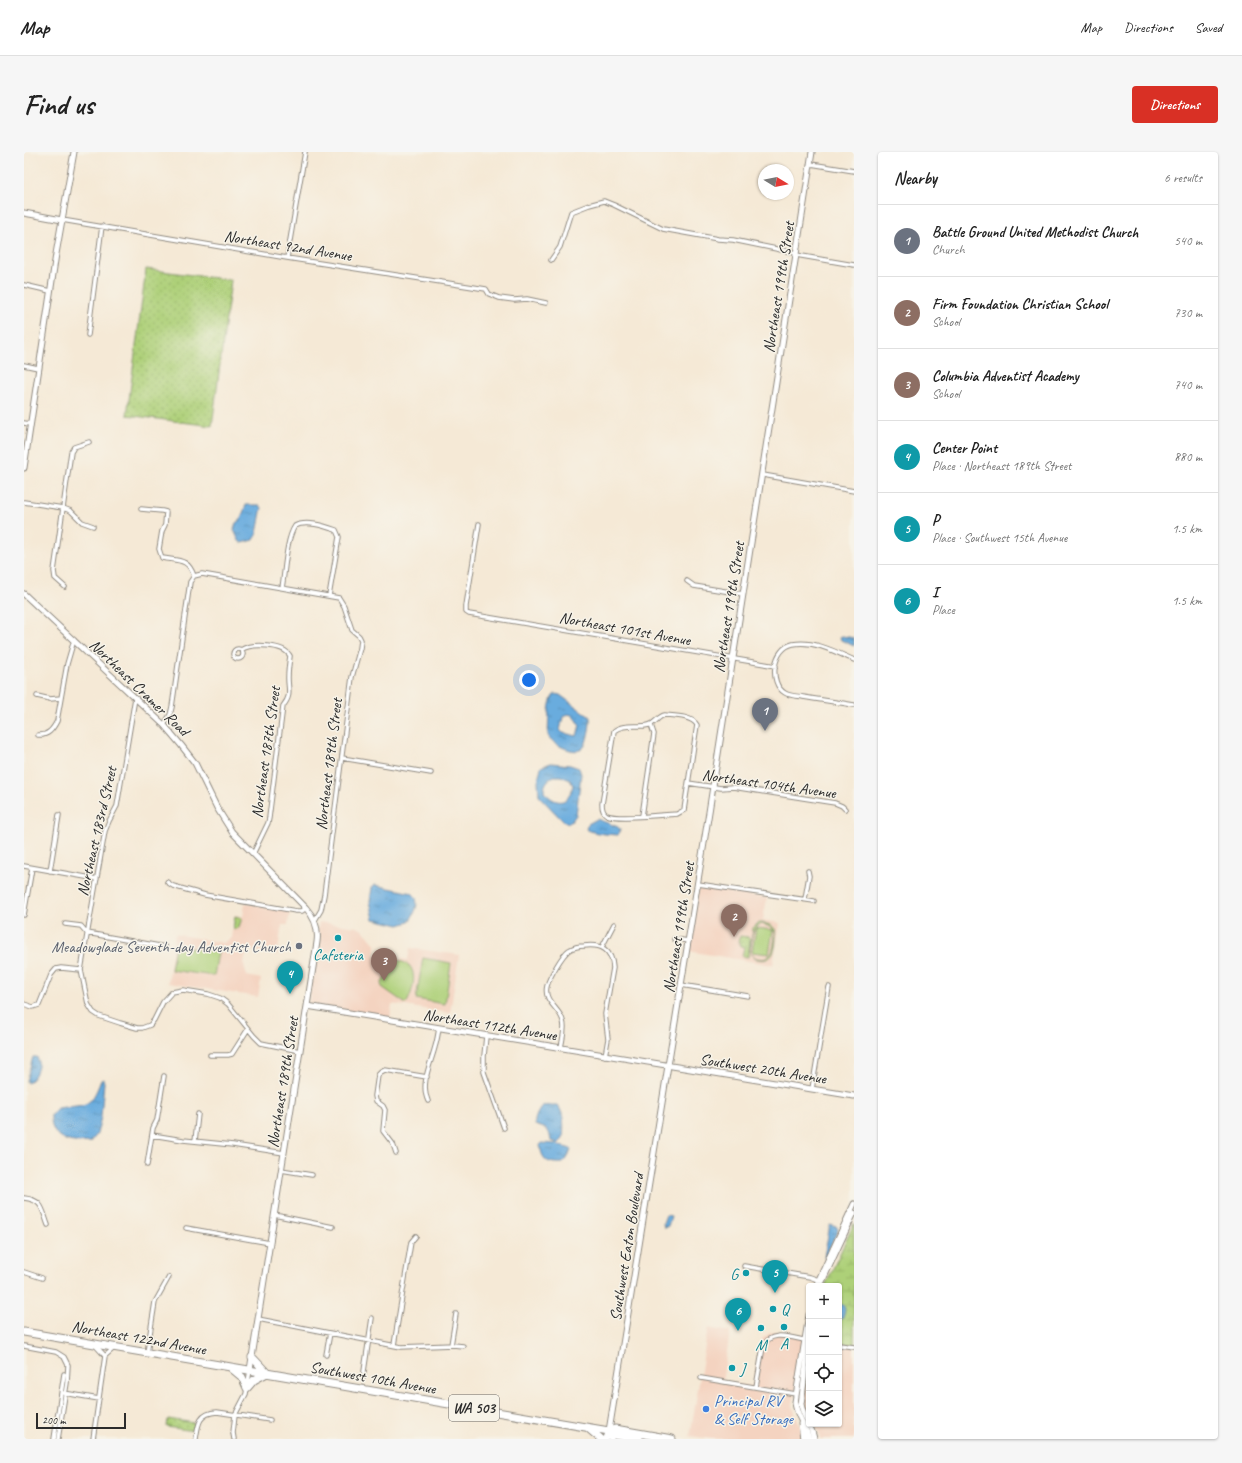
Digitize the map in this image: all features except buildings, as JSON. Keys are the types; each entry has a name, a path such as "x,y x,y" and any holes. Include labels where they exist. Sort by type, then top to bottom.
{"highway":[{"name":"Northeast 122nd Avenue","path":"24,1332 250,1370"},
{"path":"247,1388 252,1381 267,1373 252,1357"},
{"path":"230,1367 242,1377 247,1388"},
{"name":"Southwest 10th Avenue","path":"250,1370 609,1431 615,1429 672,1439"},
{"path":"802,1424 804,1439"},
{"path":"586,1427 601,1439"},
{"name":"Southwest 10th Avenue","path":"609,1431 620,1438 639,1439"}],"main road":[{"name":"Southwest Eaton Boulevard","path":"606,1439 609,1431"},
{"name":"Southwest Eaton Boulevard","path":"609,1431 611,1439"}],"street":[{"path":"24,468 50,290 74,152"},
{"path":"287,258 305,152"},
{"name":"Northeast 199th Street","path":"668,1066 698,884 812,152"},
{"path":"810,164 854,171"},
{"path":"551,260 560,247 571,212 604,201 662,229 718,239 733,240 796,254 854,264"},
{"name":"Northeast 92nd Avenue","path":"24,213 287,258 486,289 489,294 499,298 514,300 527,299 546,303"},
{"path":"88,335 102,226"},
{"path":"24,286 50,290"},
{"path":"24,365 38,368"},
{"path":"24,423 30,424"},
{"path":"65,587 57,580 54,574 72,450 75,446 88,442"},
{"path":"762,475 854,490"},
{"path":"24,502 63,508 71,511 82,522 93,526"},
{"path":"141,509 166,512 166,525 162,531 159,549 160,555 162,558 186,562 192,569 194,576"},
{"path":"164,725 170,715 172,707 190,582 194,576 202,574 282,588 331,596 339,537 336,530 328,527 299,524 295,526 291,534 282,588"},
{"name":"Northeast 101st Avenue","path":"479,524 466,606 466,612 469,614 776,666"},
{"path":"687,582 694,586 743,594"},
{"name":"Northeast Cramer Road","path":"24,594 164,725 182,744 195,763 217,808 232,832 306,908 315,920"},
{"name":"Northeast 189th Street","path":"250,1370 318,938 315,920 321,910 324,895 352,677 361,642 360,638 350,626 344,606 339,598 331,596"},
{"path":"38,735 47,734 54,727 59,715 69,658 74,640"},
{"path":"854,660 822,647 797,643 782,650 776,666 776,682 786,694 854,705"},
{"name":"Northeast 187th Street","path":"241,650 254,646 266,646 287,651 290,656 288,676 290,687 286,702 283,706 269,818 253,854"},
{"path":"37,696 50,699 61,698"},
{"name":"Northeast 183rd Street","path":"81,970 108,821 117,806 135,698"},
{"path":"665,715 690,719 695,721 697,725 683,812 677,814 642,816 612,816 604,812 602,804 614,731 621,727 651,724 659,717 665,715"},
{"path":"642,816 654,734 651,724"},
{"path":"342,758 431,773"},
{"name":"Northeast 104th Avenue","path":"688,783 721,788 733,787 835,802 845,809"},
{"path":"50,871 59,815"},
{"path":"24,866 97,879"},
{"path":"24,915 32,868"},
{"path":"805,899 809,876 808,871"},
{"path":"167,882 173,886 205,895 296,911 302,911 306,908"},
{"path":"698,884 814,901"},
{"path":"65,924 81,926 87,932 165,947"},
{"path":"602,947 614,924"},
{"path":"674,939 689,940"},
{"path":"561,1048 564,1024 558,1010 549,1002 547,997 547,986 568,950 585,945 596,945 606,950 612,960 613,968 605,1014 608,1039 605,1056"},
{"path":"24,1004 32,1007 39,1005 51,975 56,969 62,968 81,970 90,1008 96,1014 107,1019 137,1028 145,1027 154,1020 169,994 176,990 208,994 220,998 231,1008 261,1043 300,1050"},
{"path":"681,985 748,996"},
{"path":"812,1089 828,987"},
{"name":"Northeast 112th Avenue","path":"307,1006 668,1066"},
{"path":"428,1101 425,1094 427,1077 439,1028"},
{"path":"210,1055 232,1054 248,1029"},
{"path":"486,1036 484,1072 504,1128"},
{"name":"Southwest 20th Avenue","path":"668,1066 854,1096"},
{"name":"Southwest Eaton Boulevard","path":"609,1431 668,1066"},
{"path":"396,1153 395,1147 383,1131 385,1110 375,1097 378,1078 381,1072 387,1070 427,1077"},
{"path":"147,1165 153,1128 157,1120 164,1076"},
{"path":"195,1141 198,1114"},
{"path":"152,1135 284,1153"},
{"path":"282,1170 312,1175"},
{"path":"24,1198 33,1199 39,1203 48,1225"},
{"path":"820,1283 854,1204"},
{"path":"820,1283 854,1214"},
{"path":"274,1215 333,1227"},
{"path":"186,1228 270,1243"},
{"path":"394,1345 411,1242 416,1236"},
{"path":"744,1266 810,1277 820,1283"},
{"path":"24,1272 42,1278"},
{"path":"147,1353 155,1302 169,1277"},
{"path":"451,1345 456,1314"},
{"path":"363,1378 372,1318"},
{"path":"258,1319 405,1347 451,1345 463,1346"},
{"path":"326,1355 330,1333"},
{"path":"756,1387 765,1341 772,1336 806,1340"},
{"path":"94,1344 105,1356"},
{"path":"806,1345 796,1394 796,1409 809,1439"},
{"path":"842,1345 854,1347"},
{"name":"Northeast 122nd Avenue","path":"24,1346 56,1352 64,1357 67,1361 69,1369 65,1394"},
{"path":"93,1439 105,1356 115,1347"},
{"path":"808,1355 801,1404 804,1416 811,1428 814,1439"},
{"path":"234,1439 233,1433 235,1415 246,1394 250,1370"},
{"path":"54,1439 64,1374"},
{"path":"701,1378 796,1394"},
{"path":"61,1393 99,1398"},
{"path":"58,1439 65,1394"},
{"path":"196,1439 198,1424 203,1417 211,1413 217,1412 270,1420"}],"shaded area":[{"path":"699,887 767,898 763,920 780,923 773,965 688,951"},
{"path":"245,903 290,911 288,925 282,925 277,955 250,950 245,957 244,965 247,976 261,979 258,997 168,983 175,934 223,943 231,938 235,915 243,917"},
{"path":"319,922 357,927 363,930 376,945 375,956 408,960 410,948 459,955 450,1013 392,1004 390,1019 310,1004"},
{"path":"708,1328 730,1332 722,1382 753,1387 760,1346 763,1338 770,1333 777,1332 804,1336 793,1405 803,1439 712,1439 690,1436"},
{"path":"842,1343 854,1345 854,1439 820,1439 820,1434 816,1427 842,1427"},
{"path":"806,1391 806,1412 805,1411"}],"green space":[{"path":"146,269 231,280 212,426 127,415"},
{"path":"235,916 242,918 239,927 236,929 233,928"},
{"path":"758,923 763,923 771,925 776,931 775,949 773,954 766,959 761,960 754,958 750,952 754,957 761,959 769,956 772,953 775,932 771,927 762,924 758,925 752,937 753,928"},
{"path":"756,928 773,930 769,954 752,952"},
{"path":"740,936 748,937 750,940 748,957 742,956 744,947 740,946"},
{"path":"175,946 218,952 214,976 171,970"},
{"path":"423,958 451,963 445,1004 416,999"},
{"path":"395,959 407,964 411,967 413,972 414,977 412,989 406,1004 382,987 381,984"},
{"path":"854,1223 854,1345 842,1343 842,1283 826,1283"},
{"path":"168,1419 195,1423 194,1431 167,1427"}],"water":[{"path":"246,505 260,505 262,508 257,533 254,540 242,543 239,541 234,530 236,523 241,519"},
{"path":"840,637 854,638 854,646 841,640"},
{"path":"555,694 560,695 590,717 586,743 580,750 575,751 564,748 554,742 548,735 549,713 552,697","holes":["567,714 572,715 580,725 577,736 563,733 560,730 563,717"]},
{"path":"551,763 570,765 579,768 581,774 576,815 571,822 564,822 539,796 538,781 541,767","holes":["554,776 561,776 570,780 573,785 571,792 565,800 553,800 544,792 545,784"]},
{"path":"597,819 618,827 620,830 618,835 597,833 586,829 588,824"},
{"path":"375,885 412,893 417,904 415,912 409,922 399,925 374,919 370,901 372,888"},
{"path":"33,1057 37,1057 38,1068 30,1081 27,1083 26,1081"},
{"path":"103,1079 101,1117 97,1134 91,1142 75,1142 62,1139 54,1130 51,1115 57,1108 86,1104 94,1096 101,1080"},
{"path":"557,1105 560,1108 563,1121 563,1139 557,1145 571,1149 567,1159 563,1163 549,1162 544,1158 540,1145 542,1143 556,1144 556,1142 551,1141 547,1130 535,1125 536,1117 542,1106"},
{"path":"666,1215 671,1216 668,1226 664,1228 663,1223"},
{"path":"830,1225 837,1227 838,1230 824,1257"},
{"path":"842,1305 845,1309 842,1319"}],"place":[{"name":"Battle Ground United Methodist Church","path":"765,731"},
{"name":"Firm Foundation Christian School","path":"734,937"},
{"name":"Cafeteria","path":"338,938"},
{"name":"Meadowglade Seventh-day Adventist Church","path":"299,946"},
{"name":"Columbia Adventist Academy","path":"384,981"},
{"name":"Center Point","path":"290,994"},
{"name":"G","path":"746,1273"},
{"name":"P","path":"775,1293"},
{"name":"Q","path":"773,1309"},
{"name":"A","path":"784,1327"},
{"name":"M","path":"761,1328"},
{"name":"I","path":"738,1331"},
{"name":"J","path":"732,1368"},
{"name":"Principal RV & Self Storage","path":"706,1409"}]}
